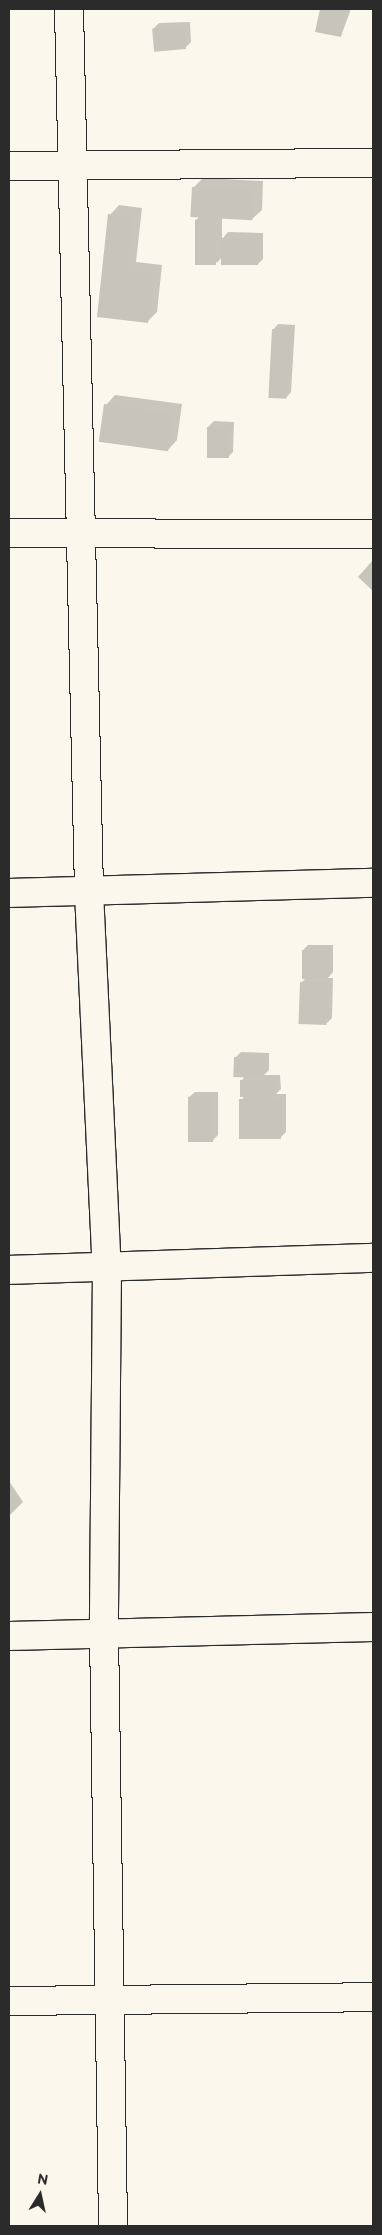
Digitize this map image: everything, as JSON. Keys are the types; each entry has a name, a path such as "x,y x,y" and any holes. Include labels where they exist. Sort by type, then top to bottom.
{"street":[{"path":"69,9 70,163 89,892 108,1268 104,1632 108,2000 113,2226"},
{"path":"9,166 70,163 373,163"},
{"path":"9,532 373,534"},
{"path":"9,893 373,883"},
{"path":"9,1270 373,1258"},
{"path":"9,1636 104,1632 373,1627"},
{"path":"9,2002 373,1997"}],"building":[{"path":"320,9 347,9 341,37 315,32"},
{"path":"184,26 186,49 154,52 152,29"},
{"path":"192,187 254,190 252,220 190,217"},
{"path":"108,214 133,217 127,271 154,274 148,323 97,317"},
{"path":"195,220 216,220 216,265 195,265"},
{"path":"221,238 258,238 258,265 221,265"},
{"path":"272,329 290,330 286,399 268,398"},
{"path":"104,404 173,414 168,451 99,442"},
{"path":"207,427 229,427 229,458 207,458"},
{"path":"373,560 373,591 358,577"},
{"path":"302,950 328,950 328,979 302,979"},
{"path":"300,982 328,983 327,1025 299,1024"},
{"path":"234,1057 264,1058 263,1078 233,1077"},
{"path":"240,1080 275,1080 275,1097 240,1097"},
{"path":"188,1097 213,1097 213,1142 188,1142"},
{"path":"239,1099 281,1099 281,1139 239,1139"}]}
